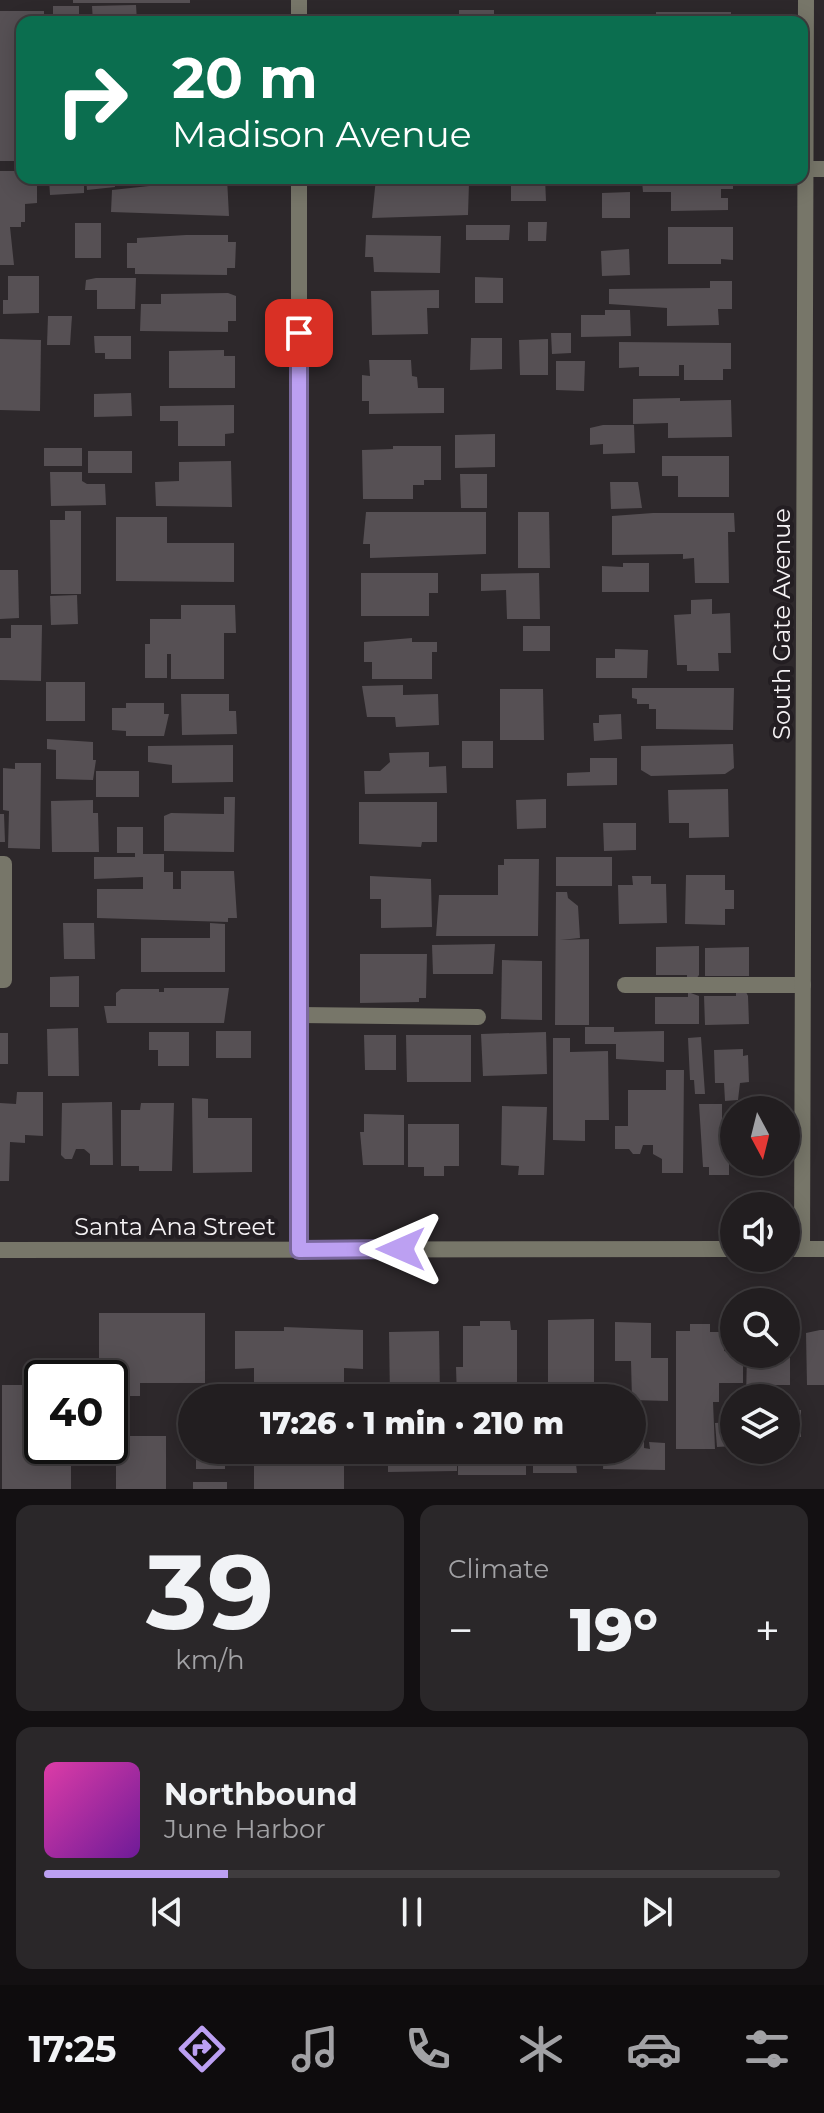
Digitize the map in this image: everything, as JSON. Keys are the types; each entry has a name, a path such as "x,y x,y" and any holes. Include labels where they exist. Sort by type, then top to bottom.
{"street":[{"path":"299,184 299,1250"},
{"name":"South Gate Avenue","path":"796,1192 803,985 806,184"},
{"path":"0,980 4,980 2,864"},
{"path":"625,985 803,985"},
{"path":"299,1015 478,1017"},
{"name":"Santa Ana Street","path":"0,1250 720,1249"},
{"path":"800,1249 824,1249"}],"building":[{"path":"73,0 190,0 190,3 73,3"},
{"path":"136,5 137,16 93,16 92,6"},
{"path":"53,6 79,6 79,16 53,16"},
{"path":"459,10 494,10 494,16 459,16"},
{"path":"0,11 44,11 44,16 16,16 16,161 0,161"},
{"path":"656,12 731,12 731,16 656,16"},
{"path":"0,171 16,171 16,184 37,184 37,203 25,204 25,222 21,222 21,227 10,227 14,265 0,265"},
{"path":"49,184 84,184 84,193 50,195"},
{"path":"86,184 115,184 115,187 87,190"},
{"path":"227,184 229,216 111,212 112,190"},
{"path":"375,184 469,184 468,215 372,218"},
{"path":"511,184 545,184 546,201 511,201"},
{"path":"642,184 733,184 733,189 721,189 721,198 728,198 728,210 671,211 671,192 643,192"},
{"path":"630,192 630,218 602,218 602,193"},
{"path":"528,222 547,222 546,241 528,241"},
{"path":"75,223 101,223 101,258 75,258"},
{"path":"466,225 510,225 509,240 466,240"},
{"path":"668,227 733,227 733,260 721,259 721,264 668,264"},
{"path":"228,235 228,242 236,242 235,268 227,268 227,275 135,274 135,268 127,268 127,243 137,243 137,238"},
{"path":"366,235 441,236 440,273 374,272 373,257 365,257"},
{"path":"629,249 630,275 602,276 601,251"},
{"path":"8,276 39,276 39,313 3,314 3,300 8,300"},
{"path":"475,277 503,278 503,303 475,303"},
{"path":"136,278 135,309 97,309 97,290 85,290 86,280"},
{"path":"710,281 732,281 732,309 718,309 719,325 667,326 667,308 609,304 609,289 710,288"},
{"path":"439,290 439,308 427,308 428,334 372,335 371,291"},
{"path":"228,293 236,296 236,321 228,321 228,332 140,331 141,304 161,304 161,294"},
{"path":"605,310 630,310 631,336 581,337 581,315 605,315"},
{"path":"48,316 72,316 70,345 47,345"},
{"path":"551,333 571,333 571,353 552,354"},
{"path":"94,336 131,336 131,359 105,359 105,353 95,353"},
{"path":"471,338 502,338 502,369 470,370"},
{"path":"0,339 41,340 40,411 0,410"},
{"path":"548,339 548,375 520,375 519,340"},
{"path":"619,342 731,343 731,369 723,369 723,380 684,380 684,365 679,365 679,376 639,376 639,367 619,368"},
{"path":"224,350 224,356 235,356 235,388 169,388 169,351"},
{"path":"369,360 411,360 412,376 417,377 418,388 444,388 444,413 369,414 369,401 362,401 362,375 370,376"},
{"path":"556,361 585,361 584,391 556,390"},
{"path":"131,393 132,416 94,417 94,394"},
{"path":"680,398 680,401 731,400 732,437 668,438 668,423 633,424 633,399"},
{"path":"234,405 234,433 225,434 225,446 178,446 178,421 160,421 160,406"},
{"path":"634,425 635,453 603,454 603,444 590,445 590,428"},
{"path":"495,434 495,467 455,468 455,435"},
{"path":"393,446 441,446 441,480 424,480 424,485 413,485 413,499 363,499 362,450 393,449"},
{"path":"44,448 82,448 82,466 44,466"},
{"path":"88,451 132,451 132,473 88,473"},
{"path":"662,456 729,456 729,497 678,497 678,476 662,476"},
{"path":"231,461 232,507 156,506 155,482 179,481 179,462"},
{"path":"50,472 82,472 82,481 87,484 105,484 106,505 51,506"},
{"path":"460,474 487,474 487,508 461,508"},
{"path":"610,482 638,482 642,508 611,509"},
{"path":"65,511 81,511 81,594 51,594 50,520 65,520"},
{"path":"366,512 486,512 486,554 370,558 370,544 363,544"},
{"path":"518,512 549,512 550,568 518,568"},
{"path":"734,513 735,532 728,532 729,583 695,583 694,558 683,559 683,554 612,555 612,516"},
{"path":"116,517 167,517 167,543 234,543 234,582 116,581"},
{"path":"623,563 649,563 649,592 602,592 602,566 623,567"},
{"path":"0,570 18,570 19,618 0,619"},
{"path":"361,573 438,573 438,593 429,593 429,616 361,616"},
{"path":"539,573 540,619 507,619 506,590 481,591 481,574"},
{"path":"77,595 78,624 51,625 50,596"},
{"path":"712,599 712,614 730,613 731,653 718,653 719,671 687,671 687,665 677,665 674,615 691,614 691,600"},
{"path":"181,605 235,605 236,633 224,633 224,679 171,679 171,654 167,654 167,678 145,678 145,644 150,644 150,619 181,619"},
{"path":"11,625 42,625 41,681 0,680 0,638 11,638"},
{"path":"523,626 550,626 550,651 523,651"},
{"path":"412,638 412,642 437,642 437,652 432,652 432,679 372,679 372,662 364,662 364,642"},
{"path":"615,649 648,650 647,678 596,678 596,658 615,658"},
{"path":"46,682 85,682 85,721 46,721"},
{"path":"403,685 403,695 438,694 439,725 396,727 395,717 367,717 362,686"},
{"path":"632,688 734,688 733,730 656,729 656,709 649,709 649,704 637,704 637,699 632,698"},
{"path":"500,689 543,689 544,740 500,740"},
{"path":"181,694 229,694 229,711 236,711 237,734 182,735"},
{"path":"126,703 164,703 164,714 169,714 164,736 126,736 126,731 112,730 112,708 126,708"},
{"path":"621,714 622,739 594,741 593,723 599,723 599,715"},
{"path":"47,739 93,742 93,760 96,760 93,780 56,779 56,750 47,749"},
{"path":"462,741 493,741 493,768 462,768"},
{"path":"733,744 734,768 725,774 651,776 641,770 641,746"},
{"path":"233,745 233,782 172,783 172,765 148,762 148,746"},
{"path":"429,752 429,767 446,766 447,793 365,794 364,771 380,771 390,762 389,753"},
{"path":"590,758 617,758 617,785 567,786 567,773 590,772"},
{"path":"15,763 41,763 40,849 8,848 9,811 3,810 3,768 15,769"},
{"path":"96,771 139,771 139,797 96,797"},
{"path":"728,789 729,837 689,838 689,823 669,823 668,790"},
{"path":"224,797 235,797 234,852 164,851 164,816 171,813 224,814"},
{"path":"546,799 546,828 517,829 516,800"},
{"path":"93,800 93,813 98,813 99,852 52,852 51,801"},
{"path":"359,802 437,802 437,842 422,842 421,847 359,844"},
{"path":"0,814 4,814 5,842 0,842"},
{"path":"603,823 636,823 636,850 604,851"},
{"path":"117,827 143,827 143,854 164,854 164,872 173,872 173,889 181,889 181,871 234,871 237,918 228,918 228,922 97,918 97,889 143,889 143,877 94,879 94,857 135,857 135,853 117,853"},
{"path":"556,857 612,857 612,886 556,886"},
{"path":"504,859 539,859 538,936 436,936 439,895 498,895 498,865 504,865"},
{"path":"686,875 725,875 725,890 734,890 734,909 725,909 725,925 685,924"},
{"path":"370,876 431,879 432,927 381,928 381,899 370,899"},
{"path":"632,876 651,876 651,884 666,884 667,923 619,924 618,885 633,885"},
{"path":"556,892 567,892 568,898 578,906 580,938 560,940 589,939 589,1025 555,1025"},
{"path":"63,923 94,923 95,959 64,959"},
{"path":"210,923 225,924 225,972 141,972 141,938 210,938"},
{"path":"495,944 493,974 433,974 432,945"},
{"path":"699,946 699,975 695,980 687,980 687,975 656,975 656,947"},
{"path":"749,947 749,976 705,976 705,948"},
{"path":"360,954 427,954 426,998 419,998 419,1002 360,1003"},
{"path":"502,960 542,961 542,1020 501,1019"},
{"path":"79,976 79,1007 50,1007 50,977"},
{"path":"164,988 229,988 224,1023 107,1023 104,1006 116,1006 116,993 121,989 159,989 159,992 164,992"},
{"path":"688,992 699,996 699,1024 655,1024 655,997 688,997"},
{"path":"736,992 746,992 748,996 749,1024 705,1025 704,996 736,996"},
{"path":"585,1027 614,1027 614,1032 664,1031 664,1062 616,1059 616,1044 585,1044"},
{"path":"78,1028 79,1076 48,1076 47,1029"},
{"path":"216,1031 251,1031 251,1058 216,1058"},
{"path":"149,1032 189,1032 189,1066 158,1066 158,1050 149,1050"},
{"path":"546,1032 547,1074 483,1076 481,1034"},
{"path":"0,1033 8,1033 8,1064 0,1064"},
{"path":"364,1035 396,1035 396,1070 365,1070"},
{"path":"406,1035 471,1035 471,1082 407,1082"},
{"path":"701,1037 705,1094 695,1094 694,1080 690,1080 688,1038"},
{"path":"553,1038 570,1038 570,1052 608,1051 609,1120 585,1120 585,1141 553,1140"},
{"path":"743,1049 743,1056 748,1055 749,1082 740,1083 738,1096 725,1096 724,1083 715,1083 714,1050"},
{"path":"666,1070 684,1070 683,1173 662,1173 662,1159 653,1154 653,1145 643,1145 640,1154 633,1154 629,1149 615,1149 615,1126 628,1126 628,1090 666,1090"},
{"path":"17,1092 43,1092 43,1136 25,1135 25,1143 10,1142 9,1181 0,1181 0,1103 16,1104"},
{"path":"192,1098 208,1099 208,1118 252,1118 252,1172 193,1173"},
{"path":"112,1102 113,1165 90,1165 90,1154 84,1149 76,1149 72,1159 65,1159 61,1155 62,1103"},
{"path":"141,1103 174,1103 172,1171 139,1171 139,1166 121,1166 121,1110 140,1110"},
{"path":"699,1104 720,1104 720,1175 709,1175 709,1167 703,1167"},
{"path":"502,1106 547,1107 544,1175 518,1175 519,1166 501,1165"},
{"path":"364,1114 404,1115 404,1165 363,1165 360,1132 364,1132"},
{"path":"408,1124 459,1124 459,1166 444,1166 444,1176 424,1176 424,1167 408,1167"},
{"path":"99,1313 205,1313 205,1383 140,1383 140,1396 128,1396 128,1360 99,1360"},
{"path":"594,1319 594,1384 548,1384 548,1320"},
{"path":"480,1321 510,1321 511,1330 517,1330 517,1384 457,1384 456,1367 463,1367 463,1326 480,1326"},
{"path":"615,1322 651,1323 651,1358 668,1358 668,1401 646,1400 646,1384 632,1384 631,1361 615,1361"},
{"path":"690,1324 710,1324 710,1332 720,1332 720,1368 743,1368 743,1383 719,1383 719,1402 713,1402 715,1449 676,1449 676,1331 690,1331"},
{"path":"284,1327 363,1330 363,1369 344,1368 344,1384 254,1384 254,1368 235,1369 235,1331 284,1331"},
{"path":"824,1330 824,1385 807,1385 806,1333"},
{"path":"439,1331 440,1384 390,1384 389,1332"},
{"path":"747,1368 790,1368 790,1384 746,1384"},
{"path":"2,1385 24,1385 24,1464 71,1464 71,1489 2,1489"},
{"path":"715,1423 720,1423 720,1447 717,1447"},
{"path":"128,1436 166,1436 166,1489 116,1489 116,1464 128,1464"},
{"path":"649,1442 665,1443 665,1470 603,1469 603,1464 646,1464"},
{"path":"196,1464 225,1464 225,1469 196,1469"},
{"path":"254,1464 344,1464 344,1489 254,1489"},
{"path":"388,1464 457,1464 457,1471 388,1472"},
{"path":"458,1464 526,1464 526,1475 458,1475"},
{"path":"533,1464 576,1464 577,1473 533,1473"},
{"path":"193,1482 227,1482 227,1489 193,1489"}],"route":[{"path":"299,333 299,1250 401,1249"}]}
